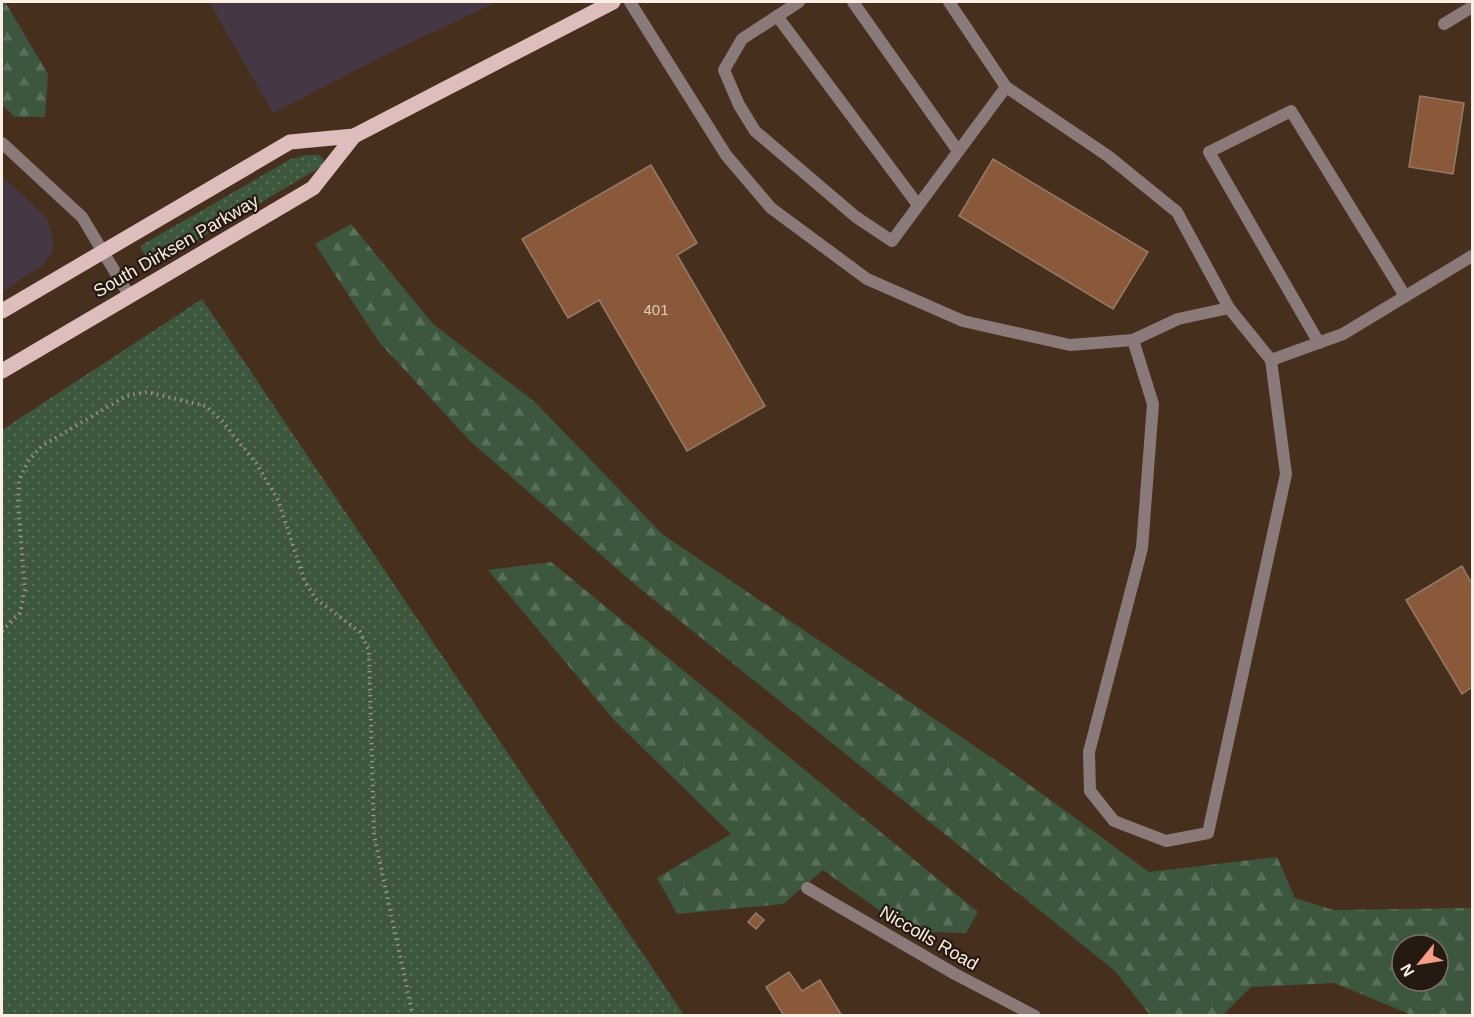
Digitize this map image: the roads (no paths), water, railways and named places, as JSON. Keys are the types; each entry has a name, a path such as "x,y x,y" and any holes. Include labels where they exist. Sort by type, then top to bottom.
{"main road":[{"name":"South Dirksen Parkway","path":"2,311 290,142 354,136 613,2"},
{"name":"South Dirksen Parkway","path":"2,371 313,188 354,136"}],"street":[{"path":"630,2 726,155 771,208 867,279 974,323 1070,345 1133,340 1178,319 1229,308"},
{"path":"799,2 742,39 724,70 739,105 755,131 856,217 892,241 1006,87"},
{"path":"853,2 958,151"},
{"path":"949,2 1006,87 1108,156 1176,212 1229,308 1271,360 1286,474 1208,833 1166,841 1114,821 1090,791 1089,752 1142,548 1153,404 1133,340"},
{"path":"1444,24 1473,7"},
{"path":"777,16 918,206"},
{"path":"1319,343 1209,152 1291,111 1405,296"},
{"path":"2,143 82,217 129,295"},
{"path":"1271,360 1343,334 1473,256"},
{"name":"Niccolls Road","path":"807,888 955,974 1035,1016"}]}
